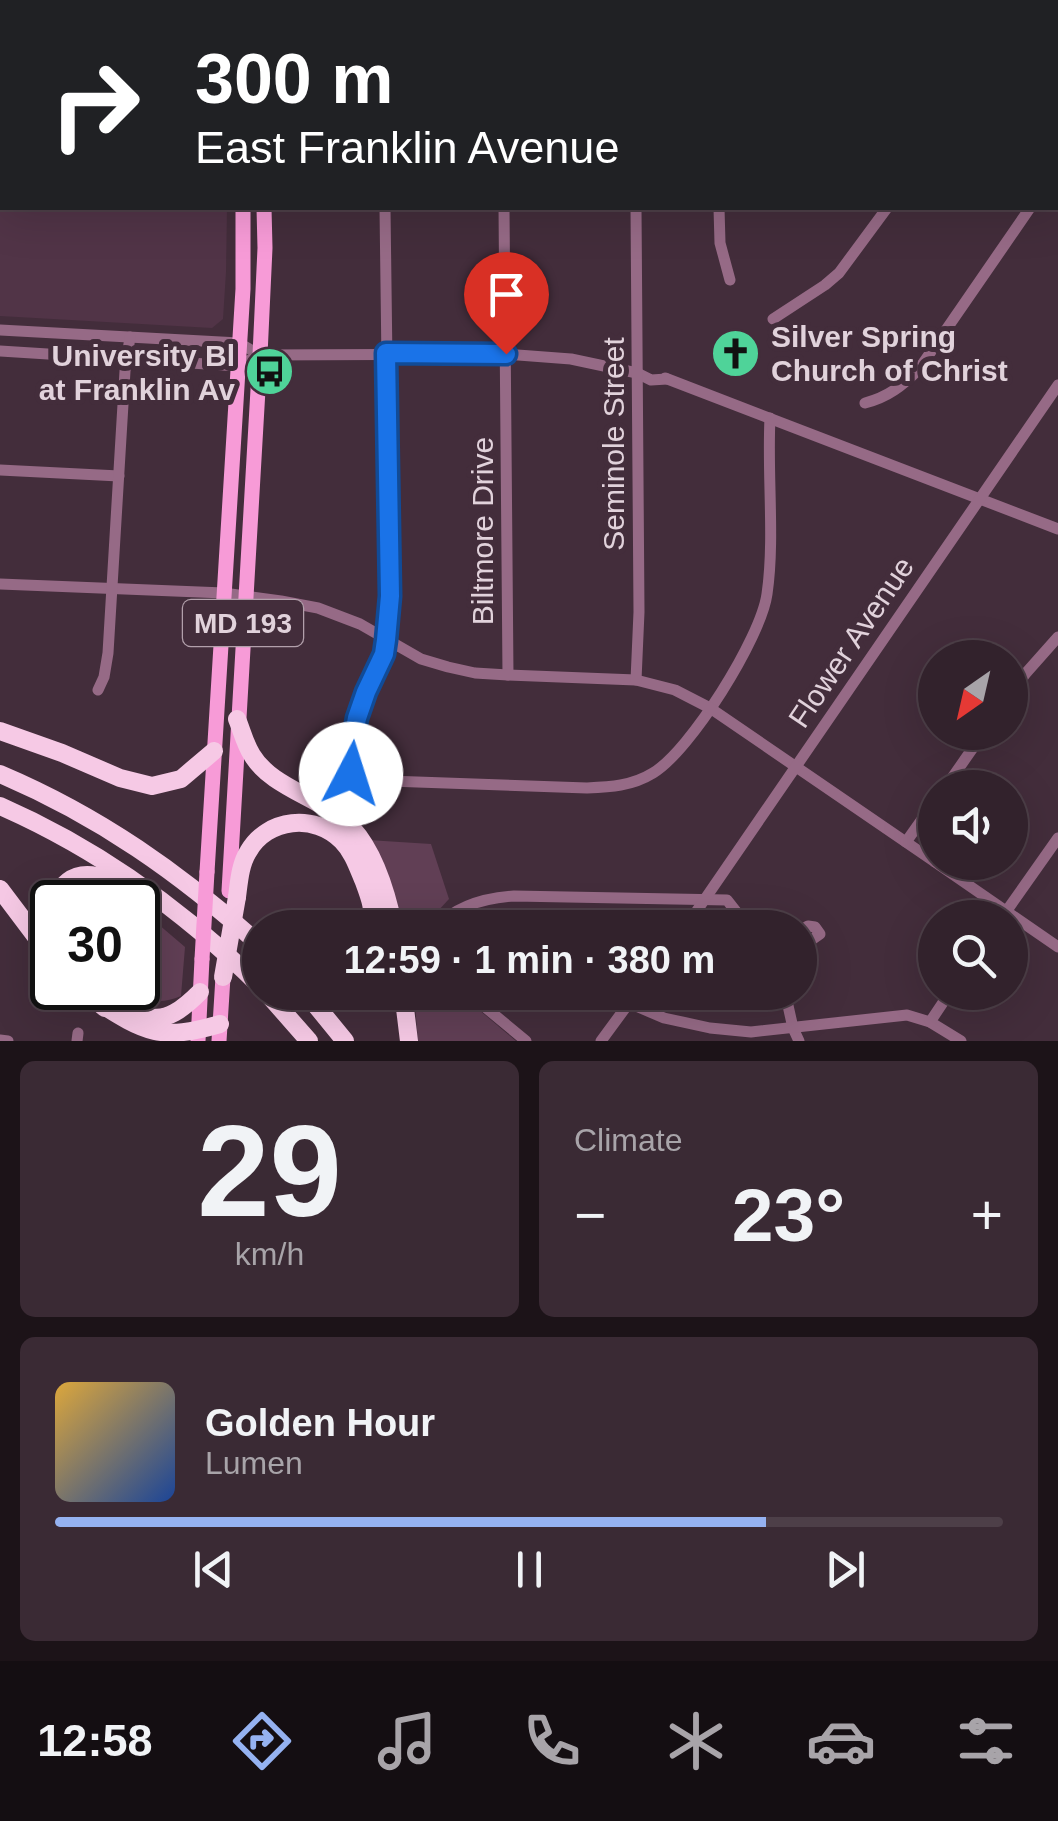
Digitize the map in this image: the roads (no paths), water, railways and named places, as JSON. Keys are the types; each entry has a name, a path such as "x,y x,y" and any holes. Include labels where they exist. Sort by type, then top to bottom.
{"highway":[{"path":"238,719 259,765 354,830 375,866 389,910"},
{"path":"0,731 62,752 120,778 152,786 181,779 214,751"},
{"path":"0,774 74,809 159,862 242,922"},
{"path":"0,806 98,856 144,887 242,970"},
{"path":"224,976 233,894 242,867 256,841 274,827 302,822 331,832 350,852 373,910"},
{"path":"159,862 242,929"},
{"path":"71,880 84,874 111,880"},
{"path":"0,889 30,929"},
{"path":"160,907 198,930"},
{"path":"134,1010 159,1018 170,1016 183,1010 200,992"},
{"path":"114,1010 138,1036 149,1041"},
{"path":"116,1010 126,1020 159,1033 198,1036 219,1032"},
{"path":"282,1010 309,1041"},
{"path":"319,1010 346,1041"},
{"path":"405,1010 409,1041"}],"main road":[{"name":"MD 193","path":"198,1036 243,288 243,210"},
{"name":"MD 193","path":"233,894 264,210"},
{"path":"219,1032 224,976"}],"street":[{"path":"385,210 390,596 384,654 357,718 350,755 351,774 360,780 620,786 656,772 670,760 710,708 754,637 764,612 769,565 770,418"},
{"name":"Biltmore Drive","path":"504,210 508,675"},
{"name":"Seminole Street","path":"636,210 636,680"},
{"path":"719,210 720,243 730,280"},
{"path":"773,319 839,273 886,210"},
{"path":"865,403 900,388 919,369 1029,210"},
{"path":"0,330 239,343 260,355"},
{"path":"98,690 108,653 130,337"},
{"path":"0,351 238,366 260,355 506,354 571,359 637,373 651,380 668,379 1058,530"},
{"name":"Flower Avenue","path":"698,910 1058,384"},
{"path":"0,470 119,476"},
{"path":"0,584 245,595 318,608 448,667 508,675 636,680 675,690 710,708 918,850"},
{"path":"1028,671 1058,637"},
{"path":"906,842 918,825"},
{"path":"1015,900 1058,838"},
{"path":"959,880 986,900"},
{"path":"459,910 493,897 514,896 728,900 736,910"},
{"path":"1028,928 1058,947"},
{"path":"489,1010 526,1041"},
{"path":"601,1041 624,1010"},
{"path":"652,1010 664,1018 751,1032 907,1015 930,1022 961,1041"},
{"path":"789,1010 799,1041"},
{"path":"930,1022 938,1010"},
{"path":"0,1040 8,1041"}],"place":[{"name":"Silver Spring Church of Christ","path":"736,353"},
{"name":"University Bl at Franklin Av","path":"270,372"}]}
